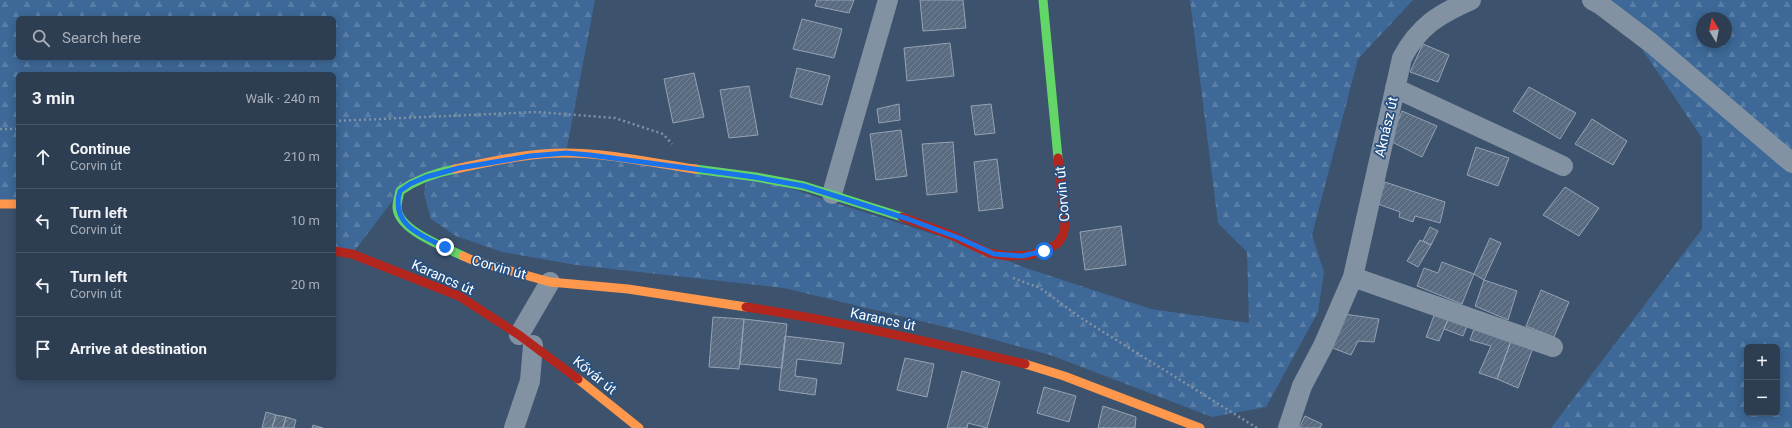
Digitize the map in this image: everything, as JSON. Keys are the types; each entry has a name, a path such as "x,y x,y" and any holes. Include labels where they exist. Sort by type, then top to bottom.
{"street":[{"path":"832,194 888,0"},
{"name":"Corvin út","path":"550,282 472,260 418,234 405,224 400,216 397,208 400,191 410,184 444,171 547,154 566,153 590,155 781,181 832,194 923,225 999,255 1022,256 1039,253 1050,248 1060,241 1065,231 1065,225 1043,0"},
{"path":"1395,88 1402,58 1418,32 1443,13 1472,0"},
{"path":"1592,0 1601,5 1651,43 1792,163"},
{"name":"Aknász út","path":"1288,428 1302,386 1323,346 1353,276 1395,88 1564,166"},
{"path":"0,204 16,204"},
{"name":"Karancs út","path":"336,251 352,254 459,296 526,340"},
{"path":"1353,276 1553,347"},
{"path":"514,428 530,381 526,340 550,282"},
{"name":"Karancs út","path":"550,282 592,285 689,298 804,316 863,328 1041,368 1200,428"},
{"name":"Kővár út","path":"526,340 639,428"}],"path":[{"path":"336,121 537,112 615,118 663,134 696,169"},
{"path":"0,129 16,129"},
{"path":"1007,276 1040,288 1081,318 1257,428"}],"green space":[{"path":"0,0 595,0 566,153 754,177 983,250 1023,267 1151,309 1249,323 1247,252 1218,223 1190,0 1413,0 1358,59 1312,235 1324,272 1318,312 1266,407 1212,417 1053,356 966,332 784,288 576,265 502,252 456,236 431,219 424,194 426,177 400,191 352,254 336,251 336,72 16,72 16,204 0,204"},
{"path":"1609,0 1792,0 1792,428 1551,428 1702,229 1702,138"}],"building":[{"path":"817,0 854,0 849,13 815,6"},
{"path":"920,0 963,0 966,28 923,31"},
{"path":"802,19 842,29 834,58 793,49"},
{"path":"950,43 954,76 907,81 904,48"},
{"path":"1423,44 1449,55 1438,82 1410,72"},
{"path":"797,68 830,76 822,105 790,97"},
{"path":"694,73 704,117 673,123 664,79"},
{"path":"749,86 758,135 729,138 720,90"},
{"path":"1529,87 1576,113 1560,139 1513,111"},
{"path":"899,104 900,120 879,123 877,109"},
{"path":"991,104 995,133 975,135 971,106"},
{"path":"1402,111 1437,126 1422,157 1390,141"},
{"path":"1592,119 1627,141 1613,165 1575,144"},
{"path":"901,130 907,176 876,180 870,134"},
{"path":"953,142 957,192 927,195 922,144"},
{"path":"1476,147 1509,158 1498,186 1467,175"},
{"path":"997,159 1003,208 979,211 974,162"},
{"path":"1385,182 1445,202 1440,223 1415,216 1413,222 1399,217 1400,212 1378,204"},
{"path":"1565,187 1599,208 1579,236 1543,215"},
{"path":"1121,226 1126,265 1085,270 1080,232"},
{"path":"1430,227 1438,231 1431,245 1423,241"},
{"path":"1490,238 1501,243 1484,280 1474,274"},
{"path":"1420,240 1431,245 1418,267 1407,261"},
{"path":"1442,262 1474,274 1462,304 1417,286 1424,268 1438,273"},
{"path":"1484,280 1517,291 1508,320 1475,306"},
{"path":"1541,290 1569,302 1554,337 1526,326"},
{"path":"1435,313 1449,317 1439,341 1426,337"},
{"path":"1344,314 1379,319 1374,342 1358,341 1351,355 1330,347"},
{"path":"713,317 744,319 739,369 709,367"},
{"path":"1449,317 1468,324 1463,336 1444,329"},
{"path":"744,319 787,324 782,368 740,364"},
{"path":"1475,326 1511,341 1497,379 1479,373 1491,346 1470,340"},
{"path":"785,336 844,343 841,364 797,359 795,376 817,379 815,395 779,390"},
{"path":"1511,341 1533,348 1518,388 1497,379"},
{"path":"905,358 934,364 927,397 897,390"},
{"path":"962,371 1000,382 987,428 968,423 967,428 947,428"},
{"path":"1044,387 1076,396 1069,422 1037,413"},
{"path":"1103,406 1136,417 1135,428 1098,428"},
{"path":"266,412 276,415 272,428 262,428"},
{"path":"276,415 286,417 283,428 272,428"},
{"path":"1305,416 1322,424 1320,428 1299,428"},
{"path":"286,417 296,420 294,428 283,428"},
{"path":"313,425 323,428 312,428"}],"traffic: fast":[{"path":"1043,0 1058,158"},
{"path":"455,169 426,177 406,187 400,191 397,207 399,215 413,230 434,243 463,256"},
{"path":"695,169 756,177 804,186 902,217"}],"traffic: slow":[{"path":"455,169 522,156 550,153 580,153 613,156 695,169"},
{"path":"0,204 16,204"},
{"path":"463,256 472,260 550,282 628,289 746,307"},
{"path":"1025,364 1064,376 1200,428"},
{"path":"578,379 639,428"}],"traffic: jam":[{"path":"902,217 951,235 989,253 1008,256 1030,255 1050,248 1058,243 1063,235 1065,225 1058,158"},
{"path":"336,251 352,254 459,296 519,335 578,379"},
{"path":"746,307 921,340 1025,364"}],"route":[{"path":"445,247 418,234 405,224 397,208 400,191 410,184 444,171 530,156 566,153 781,181 832,194 882,210 959,238 994,254 1022,256 1044,251"}]}
